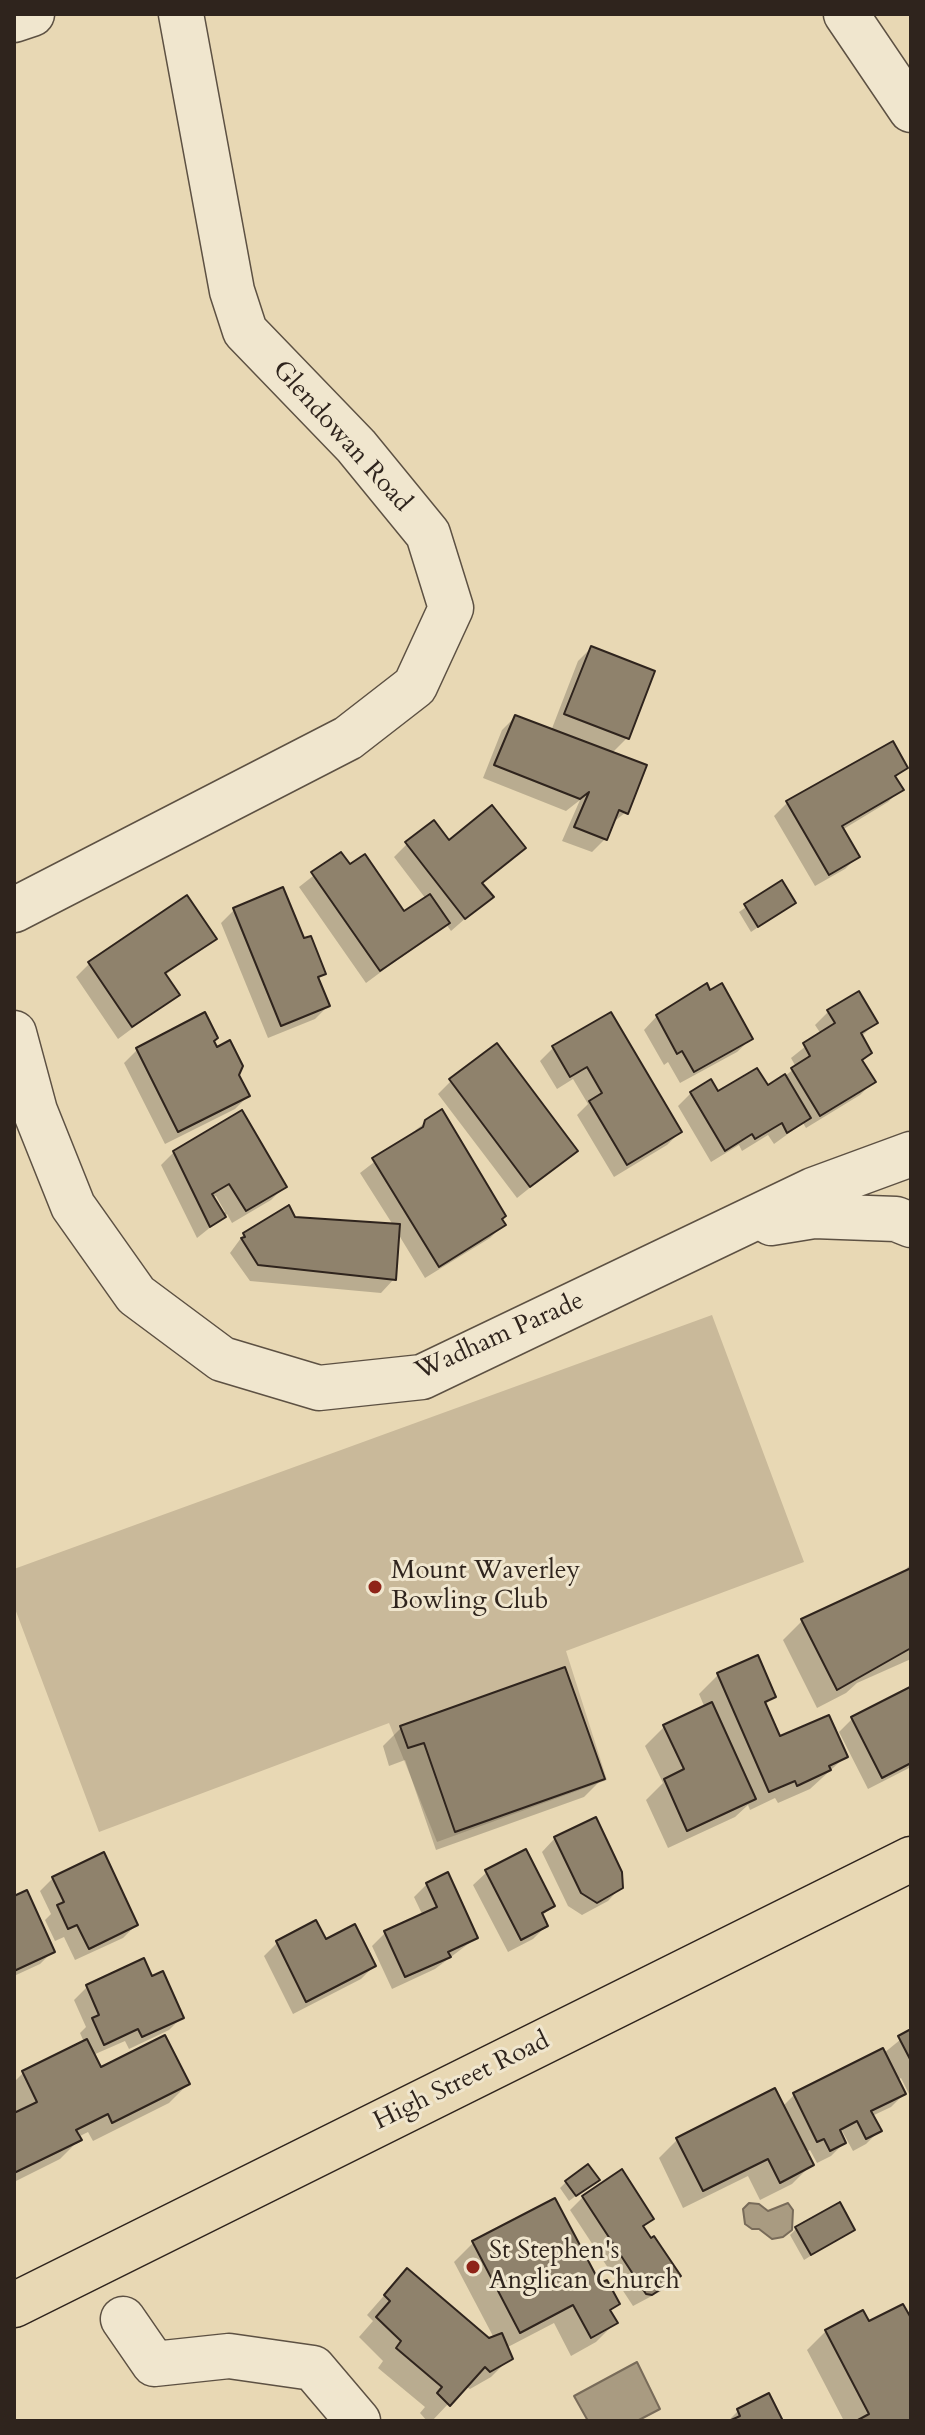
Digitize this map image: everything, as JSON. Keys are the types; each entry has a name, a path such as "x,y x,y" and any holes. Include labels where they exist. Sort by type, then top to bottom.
{"main road":[{"name":"High Street Road","path":"14,2305 911,1859"}],"street":[{"path":"14,20 32,14"},
{"name":"Glendowan Road","path":"14,910 348,738 415,686 451,608 428,534 356,446 245,331 232,291 181,14"},
{"path":"846,14 907,90"},
{"name":"Wadham Parade","path":"14,1033 35,1111 73,1206 136,1295 222,1359 319,1388 422,1377 813,1190 911,1154"},
{"name":"Wadham Parade","path":"734,1229 814,1216 896,1219 911,1225"},
{"path":"123,2319 154,2364 229,2356 313,2368 358,2421"}],"shaded area":[{"name":"Mount Waverley Bowling Club","path":"712,1315 804,1562 566,1651 607,1780 437,1842 389,1723 99,1832 14,1606 14,1569"},
{"path":"749,2203 759,2204 768,2211 788,2203 793,2210 792,2230 783,2237 772,2239 759,2229 752,2229 745,2224 743,2209"},
{"path":"637,2362 660,2409 637,2421 588,2421 574,2396"}],"building":[{"path":"591,646 655,671 629,739 564,714"},
{"path":"515,715 647,765 628,814 619,810 607,840 574,827 589,792 580,799 494,765"},
{"path":"893,741 908,768 895,776 904,790 842,826 860,857 829,875 786,801"},
{"path":"492,805 526,848 482,883 494,897 465,919 405,842 434,820 449,840"},
{"path":"341,852 350,864 365,854 404,911 430,894 450,923 380,971 311,872"},
{"path":"782,880 796,903 758,927 744,904"},
{"path":"283,887 304,938 311,936 326,974 318,977 330,1006 281,1026 233,908"},
{"path":"187,895 217,939 165,973 180,995 132,1027 88,962"},
{"path":"707,983 710,990 722,983 753,1039 694,1072 682,1051 677,1054 656,1015"},
{"path":"859,991 878,1023 861,1033 872,1053 862,1060 876,1082 820,1116 791,1068 810,1056 803,1043 835,1023 827,1010"},
{"path":"205,1012 218,1038 214,1041 217,1047 230,1040 243,1066 239,1075 250,1096 178,1132 136,1048"},
{"path":"611,1012 682,1132 627,1165 589,1101 602,1093 587,1067 570,1077 552,1046"},
{"path":"497,1043 578,1151 530,1187 449,1079"},
{"path":"757,1068 768,1085 785,1074 811,1118 787,1133 782,1123 755,1139 752,1134 725,1151 690,1092 711,1079 718,1091"},
{"path":"442,1109 506,1216 502,1219 506,1225 439,1267 372,1158 423,1127 425,1120"},
{"path":"242,1110 287,1187 246,1211 229,1184 212,1194 226,1217 210,1227 173,1151"},
{"path":"289,1205 295,1217 400,1224 396,1280 258,1265 241,1238 245,1237 243,1233"},
{"path":"911,1568 911,1648 837,1690 801,1619"},
{"path":"758,1655 776,1697 765,1702 780,1736 829,1715 848,1757 829,1766 831,1770 797,1786 795,1781 769,1792 717,1673"},
{"path":"565,1667 605,1779 455,1832 424,1743 408,1748 400,1726"},
{"path":"910,1687 911,1763 882,1778 851,1717"},
{"path":"712,1702 756,1799 687,1831 664,1779 684,1769 663,1725"},
{"path":"596,1817 622,1872 623,1888 597,1903 581,1893 554,1837"},
{"path":"526,1849 555,1906 542,1913 548,1926 521,1940 485,1870"},
{"path":"104,1852 138,1925 89,1949 77,1925 68,1929 57,1905 64,1902 52,1877"},
{"path":"448,1872 478,1938 448,1952 451,1957 405,1977 384,1931 437,1907 426,1883"},
{"path":"27,1890 55,1952 14,1971 14,1896"},
{"path":"316,1920 326,1939 355,1924 376,1966 306,2002 276,1941"},
{"path":"144,1958 152,1976 163,1971 184,2018 142,2037 138,2029 104,2045 92,2018 99,2015 86,1985"},
{"path":"911,2029 911,2061 898,2036"},
{"path":"165,2035 190,2084 112,2123 108,2114 76,2130 82,2140 14,2173 14,2113 37,2102 22,2071 87,2039 101,2067"},
{"path":"883,2048 906,2094 871,2111 882,2131 866,2139 857,2121 840,2130 846,2143 830,2151 824,2139 817,2142 793,2093"},
{"path":"775,2088 814,2165 780,2183 768,2159 703,2191 676,2138"},
{"path":"588,2164 600,2180 576,2196 565,2181"},
{"path":"622,2169 654,2219 643,2226 651,2238 654,2236 681,2276 652,2295 646,2294 582,2196"},
{"path":"555,2198 600,2283 607,2280 620,2304 610,2310 618,2323 591,2338 573,2305 520,2333 472,2241"},
{"path":"840,2202 855,2230 811,2255 795,2227"},
{"path":"407,2268 489,2338 502,2333 513,2359 490,2372 485,2367 450,2406 437,2393 442,2387 396,2348 401,2341 376,2317 390,2301 384,2295"},
{"path":"903,2304 911,2318 911,2421 856,2421 869,2414 825,2330 863,2310 869,2321"},
{"path":"769,2393 783,2421 729,2421 740,2416 737,2409"}],"place":[{"name":"Mount Waverley Bowling Club","path":"375,1587"},
{"name":"St Stephen's Anglican Church","path":"473,2267"}]}
